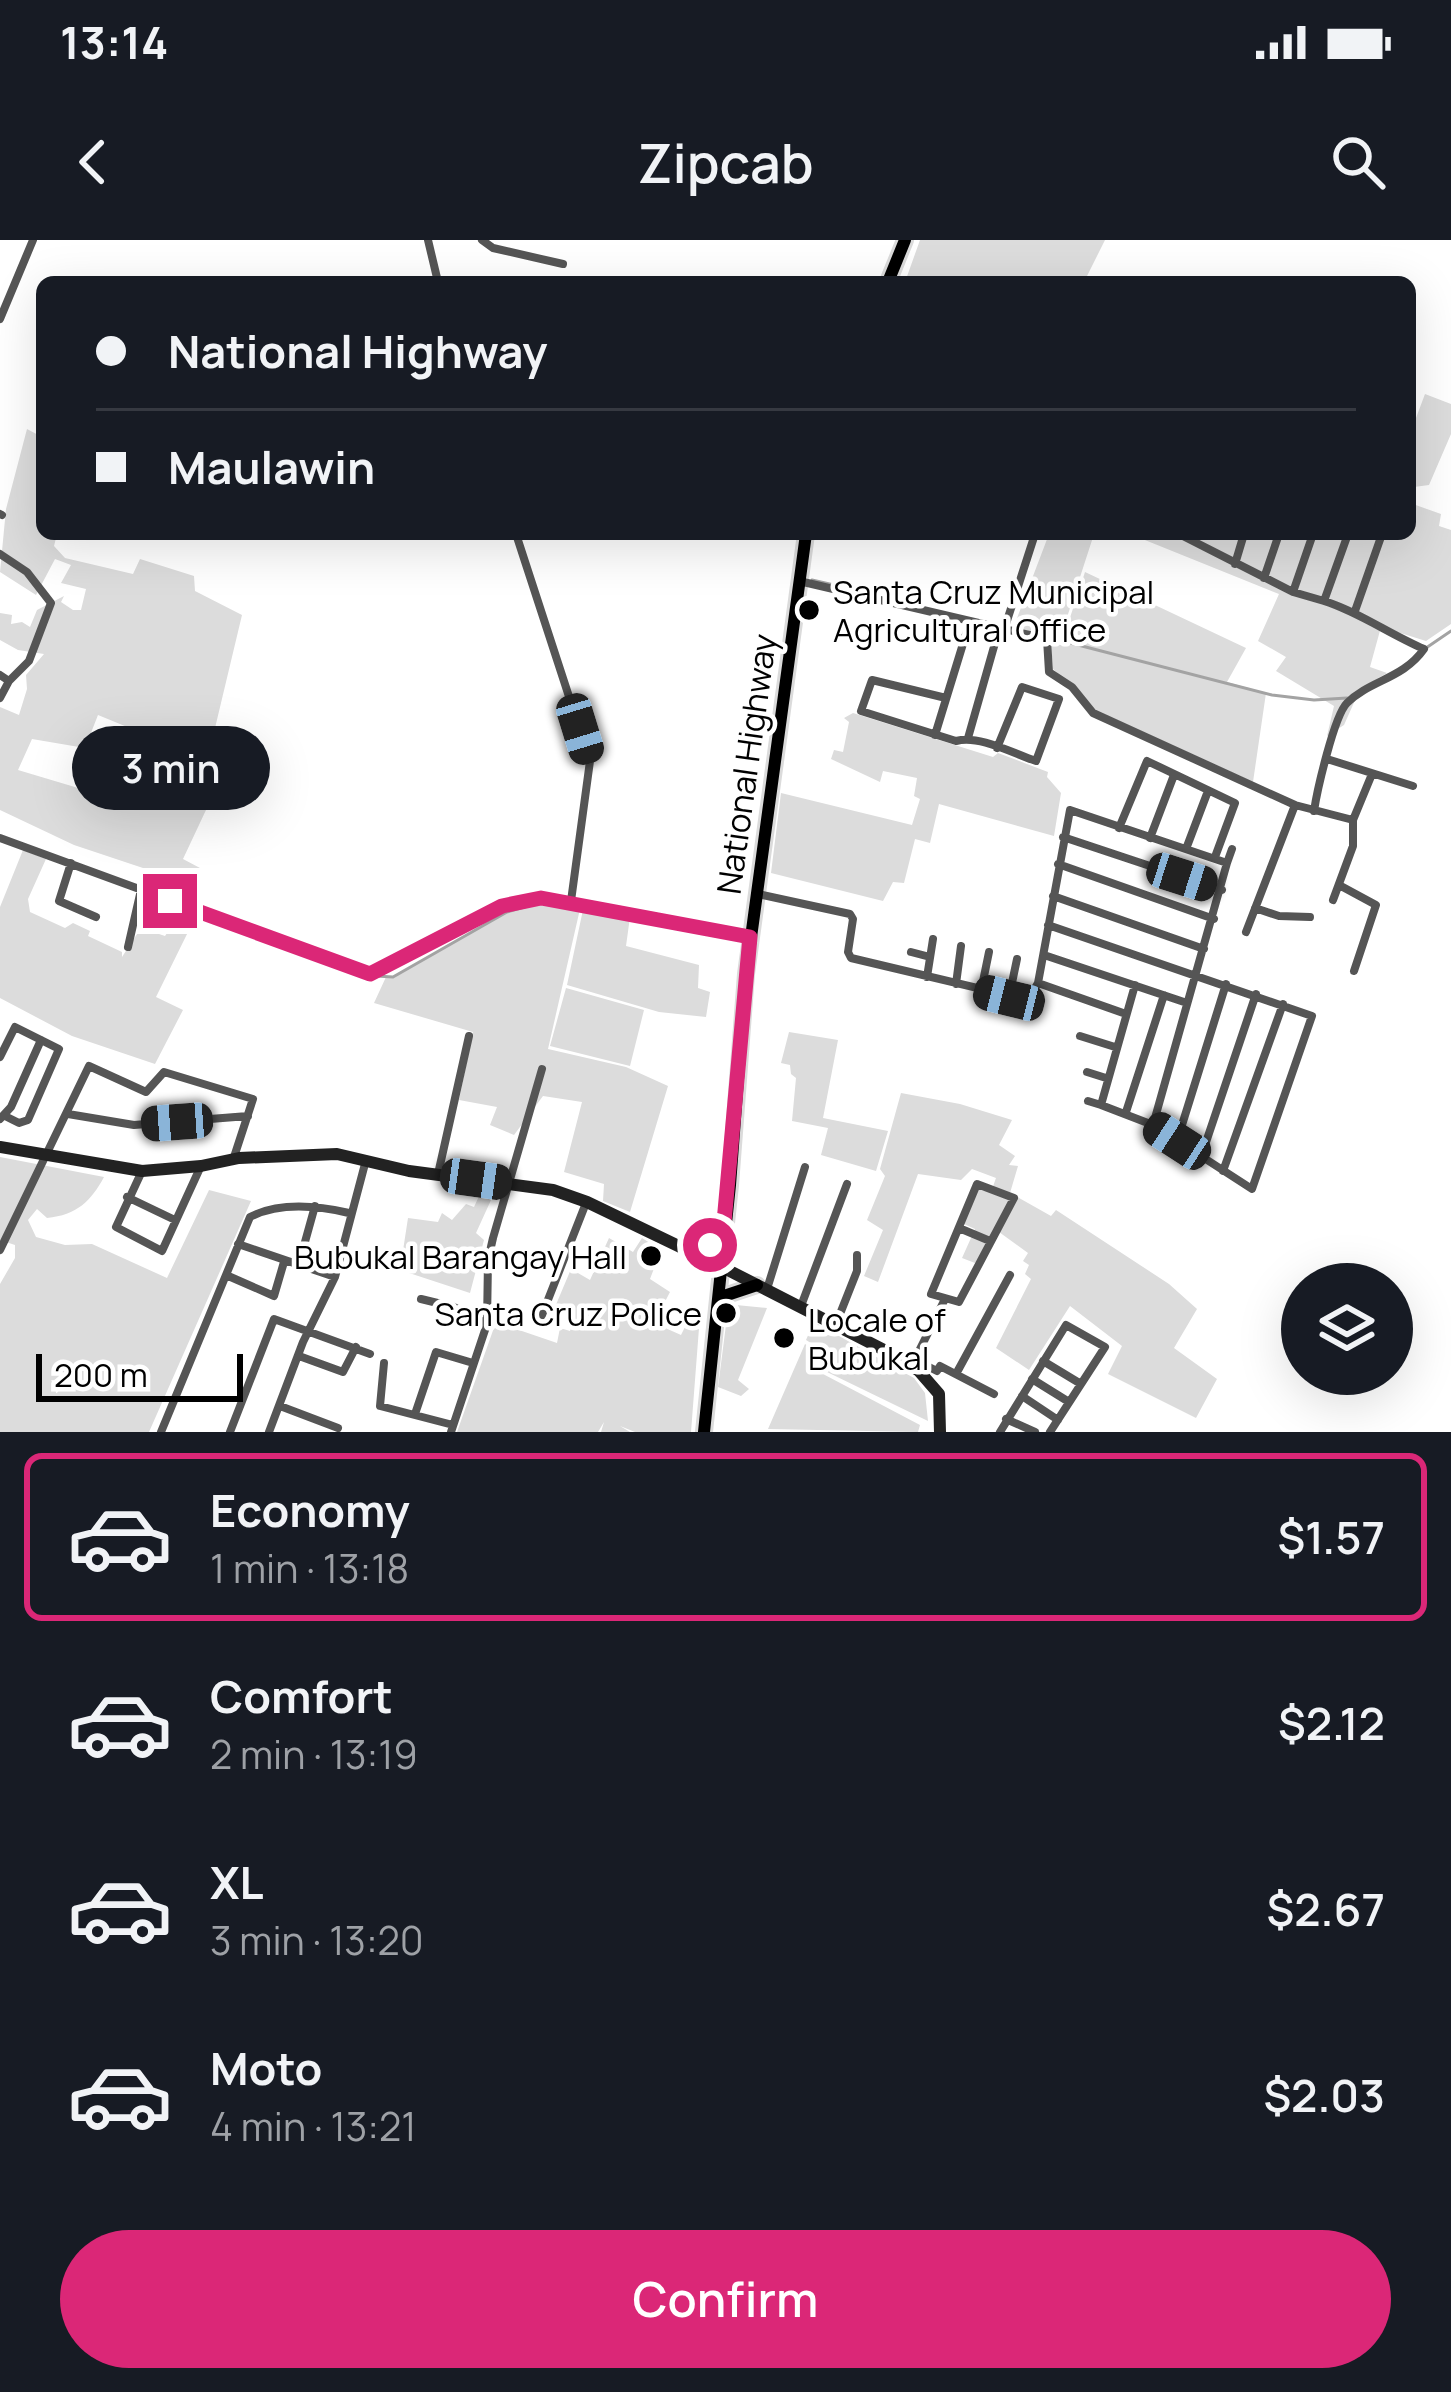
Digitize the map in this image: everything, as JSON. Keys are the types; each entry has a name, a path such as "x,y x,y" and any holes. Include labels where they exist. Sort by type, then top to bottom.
{"main road":[{"path":"890,276 905,240"},
{"name":"National Highway","path":"704,1432 750,937 805,540"},
{"path":"0,1147 142,1171 324,1153 553,1190 587,1202 914,1363 939,1394 940,1432"},
{"path":"689,1251 710,1245 726,1230"},
{"path":"714,1319 727,1295 762,1288"}],"street":[{"path":"428,240 437,276"},
{"path":"482,240 493,248 563,264"},
{"path":"0,319 28,241"},
{"path":"518,540 590,761 571,901"},
{"path":"968,738 1033,540"},
{"path":"1192,540 1293,592 1354,611 1367,623 1424,649 1415,661 1346,704 1314,811"},
{"path":"1207,548 1209,540"},
{"path":"1235,564 1242,540"},
{"path":"1264,578 1277,540"},
{"path":"1293,592 1311,540"},
{"path":"1324,601 1346,540"},
{"path":"1354,611 1380,540"},
{"path":"0,554 28,572 52,603 29,661 4,678 0,698"},
{"path":"798,580 1047,639 1049,672 1072,687 1093,713 1295,805 1353,820"},
{"path":"935,735 970,621"},
{"path":"946,698 872,680 861,711 1036,761 1060,699 1022,687 997,748"},
{"path":"1327,759 1413,787"},
{"path":"1119,828 1148,761 1235,803 1215,857"},
{"path":"1333,900 1353,846 1353,820 1372,774"},
{"path":"1150,838 1174,775"},
{"path":"1186,849 1208,790"},
{"path":"1246,932 1295,805"},
{"path":"756,893 850,914 851,958 1028,1000 1044,956 1070,810 1227,863"},
{"path":"1063,837 1222,890"},
{"path":"0,838 370,974 502,906 541,898 750,937"},
{"path":"1153,1125 1232,849"},
{"path":"71,863 59,901 96,916"},
{"path":"1058,864 1214,919"},
{"path":"1339,885 1376,905 1354,970"},
{"path":"128,946 141,890"},
{"path":"1053,896 1204,949"},
{"path":"1255,908 1280,916 1310,917"},
{"path":"1048,926 1312,1016 1252,1190 1153,1125 1088,1101"},
{"path":"926,977 933,939"},
{"path":"956,984 961,946"},
{"path":"911,952 930,957"},
{"path":"981,991 988,952"},
{"path":"1044,956 1187,1003"},
{"path":"1009,998 1017,958"},
{"path":"1038,983 1126,1013"},
{"path":"1177,1141 1226,984"},
{"path":"1101,1105 1135,985"},
{"path":"1201,1157 1256,994"},
{"path":"1126,1112 1164,995"},
{"path":"1223,1171 1283,1004"},
{"path":"0,1057 15,1027 59,1049 28,1120 20,1123 5,1114 0,1102"},
{"path":"438,1174 469,1036"},
{"path":"1080,1036 1115,1047"},
{"path":"5,1114 41,1040"},
{"path":"0,1250 89,1066 146,1093 164,1072 253,1099 233,1159"},
{"path":"384,1363 380,1406 452,1429 488,1324 488,1260 542,1069"},
{"path":"1087,1072 1106,1078"},
{"path":"68,1114 134,1125 248,1116"},
{"path":"269,1432 334,1277 366,1160"},
{"path":"142,1171 116,1227 162,1251 201,1166"},
{"path":"762,1288 805,1167"},
{"path":"800,1308 847,1184"},
{"path":"977,1184 1014,1198 990,1241 959,1302 931,1294 977,1184"},
{"path":"127,1197 175,1220"},
{"path":"542,1315 587,1202"},
{"path":"161,1432 250,1217 262,1211 315,1206 350,1214"},
{"path":"298,1267 315,1206"},
{"path":"959,1228 990,1241"},
{"path":"238,1244 334,1277"},
{"path":"836,1326 857,1271 857,1255"},
{"path":"226,1275 274,1296 284,1262"},
{"path":"956,1374 1010,1274"},
{"path":"421,1299 454,1307 488,1324"},
{"path":"944,1299 914,1363 937,1371 940,1366 994,1394"},
{"path":"230,1432 274,1318 370,1354"},
{"path":"1000,1432 1066,1325 1105,1347 1050,1432"},
{"path":"299,1356 343,1372 356,1347"},
{"path":"415,1414 436,1352 473,1363"},
{"path":"1043,1361 1081,1384"},
{"path":"1032,1379 1069,1402"},
{"path":"1022,1396 1058,1420"},
{"path":"280,1406 323,1427 338,1428"},
{"path":"1006,1419 1035,1432"}],"shaded area":[{"path":"920,240 1105,240 1087,276 907,276"},
{"path":"1425,394 1451,404 1451,434 1429,485 1416,487 1416,418"},
{"path":"27,429 36,434 36,540 56,540 54,546 65,558 133,574 140,559 194,576 195,591 242,615 210,749 229,761 183,859 200,868 185,902 152,891 158,873 74,845 0,810 0,707 19,715 26,675 44,654 18,650 0,640 0,613 12,615 11,624 22,622 30,627 37,610 64,596 61,602 81,610 86,589 61,583 71,565 55,559 36,595 0,572 6,509","holes":["98,715 176,747 145,808 18,770 32,739 85,748"]},
{"path":"1416,505 1441,514 1439,526 1451,530 1451,624 1426,641 1381,627 1370,667 1387,673 1360,689 1344,725 1327,736 1334,706 1276,671 1286,657 1258,641 1279,594 1145,540 1416,540"},
{"path":"1047,540 1092,540 1059,642 1014,626"},
{"path":"1085,572 1246,648 1227,682 1266,693 1253,782 1095,710 1053,669 1051,643 1061,645"},
{"path":"853,713 993,757 998,753 1048,772 1061,793 1054,836 939,804 930,843 915,839 904,883 893,882 883,901 771,873 781,793 912,825 920,799 914,796 917,778 883,771 880,782 831,759 834,750 843,752 849,722 844,718"},
{"path":"23,850 46,859 28,899 30,912 65,928 73,923 90,931 88,936 122,952 122,957 141,928 165,936 172,926 189,930 156,997 183,1010 155,1064 72,1036 0,998 0,907"},
{"path":"542,904 580,909 548,1049 626,1067 668,1086 630,1212 603,1201 604,1184 564,1172 582,1102 543,1096 514,1135 490,1125 497,1107 459,1100 473,1032 374,1003 386,977 507,912"},
{"path":"584,905 630,917 626,946 699,965 698,988 710,992 706,1017 659,1012 567,985"},
{"path":"566,988 644,1010 630,1066 550,1046"},
{"path":"789,1032 838,1040 823,1118 888,1131 876,1171 821,1155 828,1128 792,1121 796,1078 790,1065 781,1063"},
{"path":"901,1093 1012,1120 999,1145 1015,1156 1009,1165 1018,1166 1010,1193 1051,1216 1056,1210 1169,1284 1197,1309 1174,1348 1217,1379 1196,1418 1108,1374 1122,1346 1070,1306 1029,1370 996,1348 1031,1279 1025,1274 1029,1265 1023,1261 1028,1253 999,1232 975,1263 962,1258 975,1229 964,1224 976,1189 991,1192 996,1178 972,1169 961,1180 918,1174 878,1282 864,1276 883,1230 867,1220 885,1176 880,1169"},
{"path":"0,1157 104,1177 75,1210 47,1218 37,1209 28,1220 36,1237 65,1245 92,1244 167,1278 209,1190 251,1201 149,1432 0,1432 0,1284 15,1258 15,1245 0,1240"},
{"path":"480,1194 491,1200 476,1233 484,1240 470,1293 400,1270 408,1218 438,1222 442,1213 452,1220 466,1204 474,1207"},
{"path":"609,1238 633,1252 642,1238 661,1250 650,1279 670,1292 654,1323 681,1335 692,1313 700,1315 691,1432 635,1432 620,1426 630,1432 601,1432 604,1422 598,1432 457,1432 496,1322 557,1343 560,1328 570,1331 574,1318 555,1307 571,1269 590,1280"},
{"path":"736,1305 767,1308 738,1380 749,1389 741,1396 718,1387 727,1317"},
{"path":"814,1322 914,1378 925,1393 928,1421 827,1372 832,1356 806,1340"},
{"path":"805,1344 827,1358 823,1374 920,1425 918,1432 768,1429"}],"waterway":[{"path":"812,580 869,593"},
{"path":"1426,648 1451,631"},
{"path":"1047,637 1272,695 1347,698"},
{"path":"145,896 359,975 393,977 507,912 542,902"}],"place":[{"name":"Santa Cruz Municipal Agricultural Office","path":"809,610"},
{"name":"Bubukal Barangay Hall","path":"651,1256"},
{"name":"Santa Cruz Police","path":"726,1313"},
{"name":"Locale of Bubukal","path":"784,1338"}],"route":[{"path":"170,901 370,974 502,906 541,898 750,937 720,1266 689,1251 710,1245"}]}
